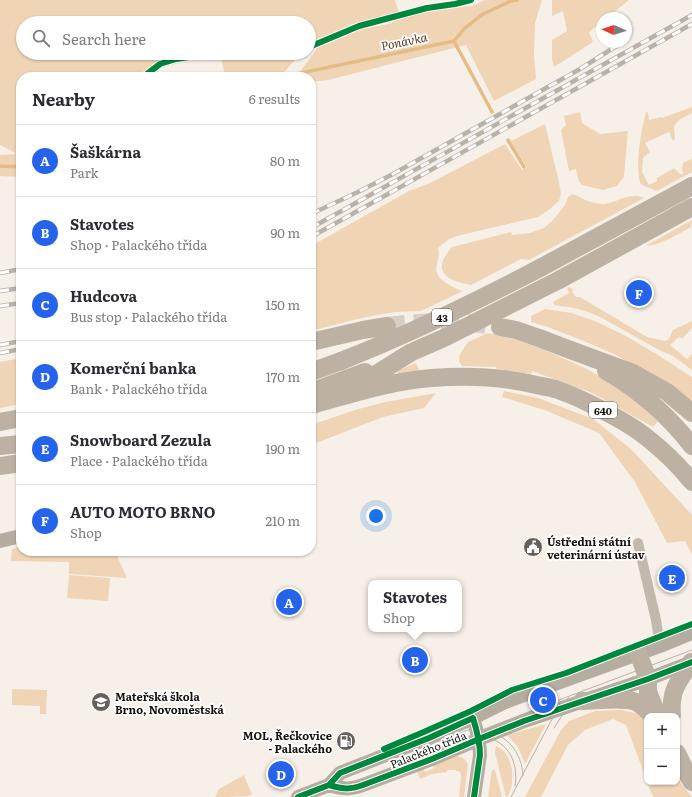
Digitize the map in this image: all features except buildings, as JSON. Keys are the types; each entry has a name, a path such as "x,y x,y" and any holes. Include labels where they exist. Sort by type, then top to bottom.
{"highway":[{"name":"43","path":"316,370 404,335 487,295 692,186"},
{"name":"43","path":"316,390 361,374 444,338 559,280 692,207"},
{"path":"316,341 387,326"},
{"path":"500,327 516,330 540,338 633,372 667,392 692,413"},
{"path":"564,348 624,381 653,404 680,431 692,446"},
{"path":"316,402 362,383 412,352"},
{"name":"640","path":"316,403 368,389 431,378 464,376 494,377 523,381 558,390 590,403 618,418 651,440 683,471 692,482"},
{"path":"0,422 16,419"},
{"path":"0,446 16,444"},
{"path":"0,466 16,464"},
{"path":"638,653 648,679 648,692 657,713"},
{"path":"670,713 675,685 692,662"},
{"path":"648,679 661,688 669,713"},
{"path":"582,701 628,700 636,702 649,713"},
{"path":"680,759 692,782"}],"street":[{"path":"0,541 16,537"},
{"path":"638,543 656,620 660,646"},
{"name":"Palackého třída","path":"298,797 329,785 340,773 429,738 516,698 692,633"},
{"name":"Palackého třída","path":"329,785 343,789 355,788 432,759 479,738 524,721 648,679 692,662"},
{"path":"473,718 479,738 480,755 474,797"}],"shaded area":[{"path":"0,0 395,0 399,13 356,25 316,40 316,16 16,16 16,60 193,60 163,67 154,72 16,72 16,153 0,145"},
{"path":"485,0 542,0 535,23 534,56 536,79 494,101 466,45 328,80 316,81 316,72 300,72 309,60 316,60 316,50 318,46 359,30 388,24 414,14 472,6"},
{"path":"552,0 629,0 614,12 596,12 596,27 589,32 593,42 554,67 552,59 552,40 567,31 563,11 552,16"},
{"path":"222,60 295,60 284,72 224,72"},
{"path":"692,107 692,113 679,120 674,126 675,139 673,141 669,132 645,143 650,152 643,158 642,172 649,185 657,181 657,178 674,168 680,174 683,174 683,163 692,159 692,172 657,191 644,186 640,183 638,156 646,111 648,113 649,120 662,118"},
{"path":"580,112 582,123 600,134 628,131 624,177 617,186 603,190 582,185 579,181 576,169 569,171 561,130 566,125 564,116"},
{"path":"545,124 559,182 561,194 559,201 538,217 457,236 449,239 438,248 439,254 436,269 438,276 448,284 463,291 421,311 396,312 377,315 316,330 316,243 409,191 430,183 505,144 522,170 527,168 511,141"},
{"path":"16,154 16,177 0,176 0,155"},
{"path":"572,194 588,201 602,204 634,196 644,198 529,260 521,259 471,285 454,281 444,273 442,262 452,247 511,232 512,235 530,233 544,228 553,220 565,205 568,197"},
{"path":"692,220 691,227 665,241 647,246 647,245"},
{"path":"569,287 574,290 572,291 576,297 580,297 647,337 665,341 669,339 673,330 692,321 692,328 682,339 679,337 670,345 687,359 692,354 692,370 673,356 661,351 600,317 574,308 554,305 553,302 569,293 567,288"},
{"path":"545,309 572,313 597,322 626,336 692,377 692,405 672,389 616,355 548,327 531,322 531,316"},
{"path":"488,333 517,340 540,348 587,369 628,393 658,421 653,427 590,392 532,371 531,374 497,369 496,367 462,366 459,361 460,354 468,342"},
{"path":"16,359 16,405 0,408 0,362"},
{"path":"416,363 420,372 398,374 397,371"},
{"path":"504,391 538,398 593,419 631,449 692,515 692,554 685,541 667,543 635,482 599,433 547,411 502,397"},
{"path":"436,393 424,408 383,417 316,443 316,423 355,410 385,402"},
{"path":"16,548 16,556 117,556 127,578 69,574 69,562 11,561 12,549"},
{"path":"69,575 110,578 108,601 67,598"},
{"path":"12,689 47,690 46,714 40,714 40,706 12,705"},
{"path":"638,709 644,714 644,773 626,725 613,719 585,730 568,745 541,797 525,797 561,730 569,721 595,711 621,710 635,713"},
{"path":"546,724 525,764 518,747 507,735"},
{"path":"496,746 501,748 510,761 512,784 511,790 507,797 495,753"},
{"path":"457,756 464,759 468,765 464,797 459,797 460,772 447,770 447,772 432,774 420,779 417,771 423,769 425,772 434,768 433,765"},
{"path":"492,770 495,770 502,797 488,797"},
{"path":"244,775 252,795 240,797 215,797 219,789"},
{"path":"680,781 692,797 653,797 648,785 680,785"}],"waterway":[{"name":"Ponávka","path":"306,72 454,41 465,28 483,14 511,1 517,0"},
{"path":"454,41 492,112"},
{"path":"508,140 524,167"},
{"name":"Ponávka","path":"0,166 16,167"}],"tunnel":[{"path":"387,326 415,323 458,322 500,327"}],"tram line":[{"path":"477,732 692,650"},
{"path":"554,728 565,711 584,693"},
{"path":"511,797 551,721 569,697"},
{"path":"291,797 476,727"},
{"path":"482,730 498,735 511,745 520,759 523,776"},
{"path":"456,739 469,736 481,736 492,739 501,744 508,751 513,761 516,772 515,786"}],"railway":[{"path":"316,225 692,15"},
{"path":"316,234 692,24"},
{"path":"316,212 393,174 580,69 613,48"},
{"path":"0,273 16,270"},
{"path":"0,291 16,289"},
{"path":"0,306 16,304"},
{"path":"0,345 16,342"},
{"path":"0,353 16,350"}],"cycle path":[{"path":"316,44 359,26 427,8 471,0"},
{"path":"150,72 160,64 173,60"},
{"path":"384,749 471,711 512,690 566,673 692,624"},
{"path":"329,785 346,788 354,788 363,785 432,759 524,721 648,679 692,662"},
{"path":"298,797 329,785 340,773 429,738 473,718 478,736 480,755 474,797"}],"place":[{"name":"AUTO MOTO BRNO","path":"639,293"},
{"name":"Ústřední státní veterinární ústav","path":"533,547"},
{"name":"Snowboard Zezula","path":"672,578"},
{"name":"Šaškárna","path":"289,602"},
{"name":"Stavotes","path":"415,660"},
{"name":"Hudcova","path":"543,700"},
{"name":"Mateřská škola Brno, Novoměstská","path":"101,702"},
{"name":"MOL, Řečkovice - Palackého","path":"346,741"},
{"name":"Komerční banka","path":"281,774"}]}
